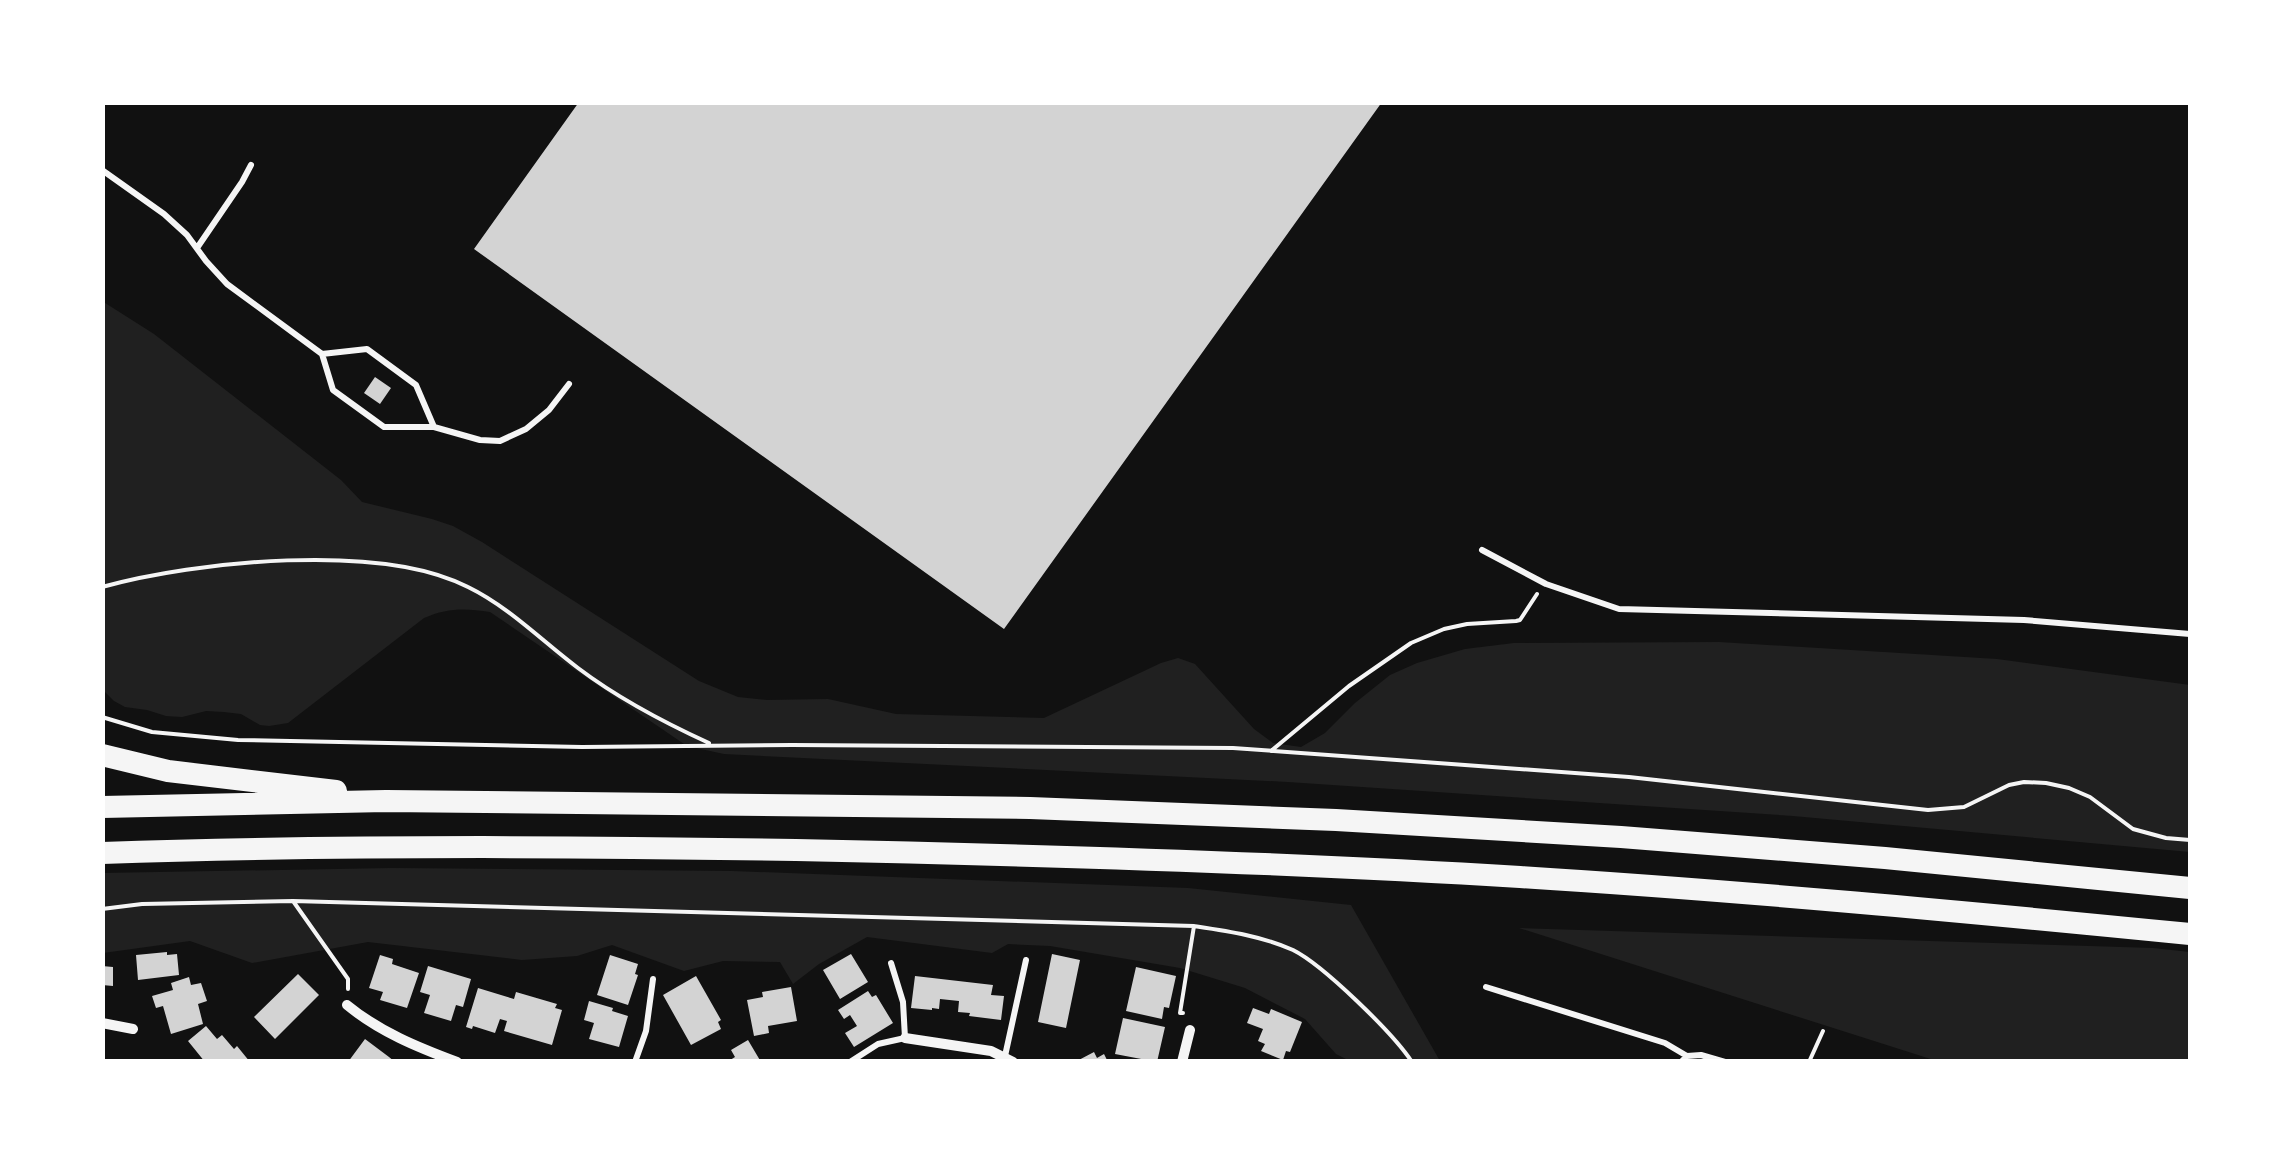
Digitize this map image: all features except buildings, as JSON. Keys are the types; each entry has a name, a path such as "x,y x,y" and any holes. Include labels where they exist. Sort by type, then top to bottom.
{"highway":[{"path":"102,755 168,771 320,788 386,800"},
{"path":"102,807 386,800 1030,808 1622,837 2190,888"},
{"path":"102,853 562,847 1101,857 1536,878 1978,912 2190,934"}],"street":[{"path":"347,1005 403,1040 456,1062"},
{"path":"102,1023 133,1028"},
{"path":"1182,1062 1190,1030"},
{"path":"905,1038 991,1051 1009,1059"}],"lane":[{"path":"197,249 251,165"},
{"path":"102,170 164,214 187,235 227,284 322,354 333,390 384,428 434,428 480,440 500,440 526,429 550,410 569,384"},
{"path":"322,354 367,349 416,385 434,428"},
{"path":"1482,550 1544,582 1602,605 1635,610 2024,620 2190,634"},
{"path":"1009,1059 1026,960"},
{"path":"850,1062 878,1044 905,1038 902,1002 891,963"},
{"path":"635,1062 646,1030 653,978"},
{"path":"1486,987 1665,1043 1684,1058 1701,1055 1724,1062"}],"path":[{"path":"102,587 165,573 278,562 379,562 452,579 486,597 625,700 714,745"},
{"path":"1271,751 1349,686 1411,644 1444,629 1520,620 1544,582"},
{"path":"102,717 152,732 238,740 582,747 1233,748 1644,778 1928,810 1964,807 2009,785 2046,783 2090,798 2133,830 2190,840"},
{"path":"102,910 142,904 292,902 1194,926 1239,933 1296,952 1315,964 1389,1033 1412,1062"},
{"path":"292,902 348,979 347,988 354,996 347,1005"},
{"path":"1190,1030 1192,1016 1180,1013 1194,926"},
{"path":"1809,1062 1823,1031"}],"shaded area":[{"path":"102,301 154,334 341,480 362,502 453,526 699,681 738,697 828,699 896,714 1044,718 1178,658 1195,664 1254,729 1273,743 1301,747 1325,733 1390,675 1465,649 1514,643 1719,642 1997,659 2190,685 2190,852 1793,816 1288,782 724,754 687,746 490,612 472,610 424,618 288,723 260,725 241,714 224,712 166,716 125,707 103,690"},
{"path":"392,868 732,871 1188,888 1351,905 1440,1061 1350,1061 1336,1054 1305,1019 1245,988 1180,968 1050,946 1008,944 992,953 867,937 793,984 780,962 723,961 684,971 612,945 577,956 522,960 368,942 252,963 190,941 103,953 102,873"},
{"path":"1519,928 2190,952 2190,1061 1937,1061"}]}
